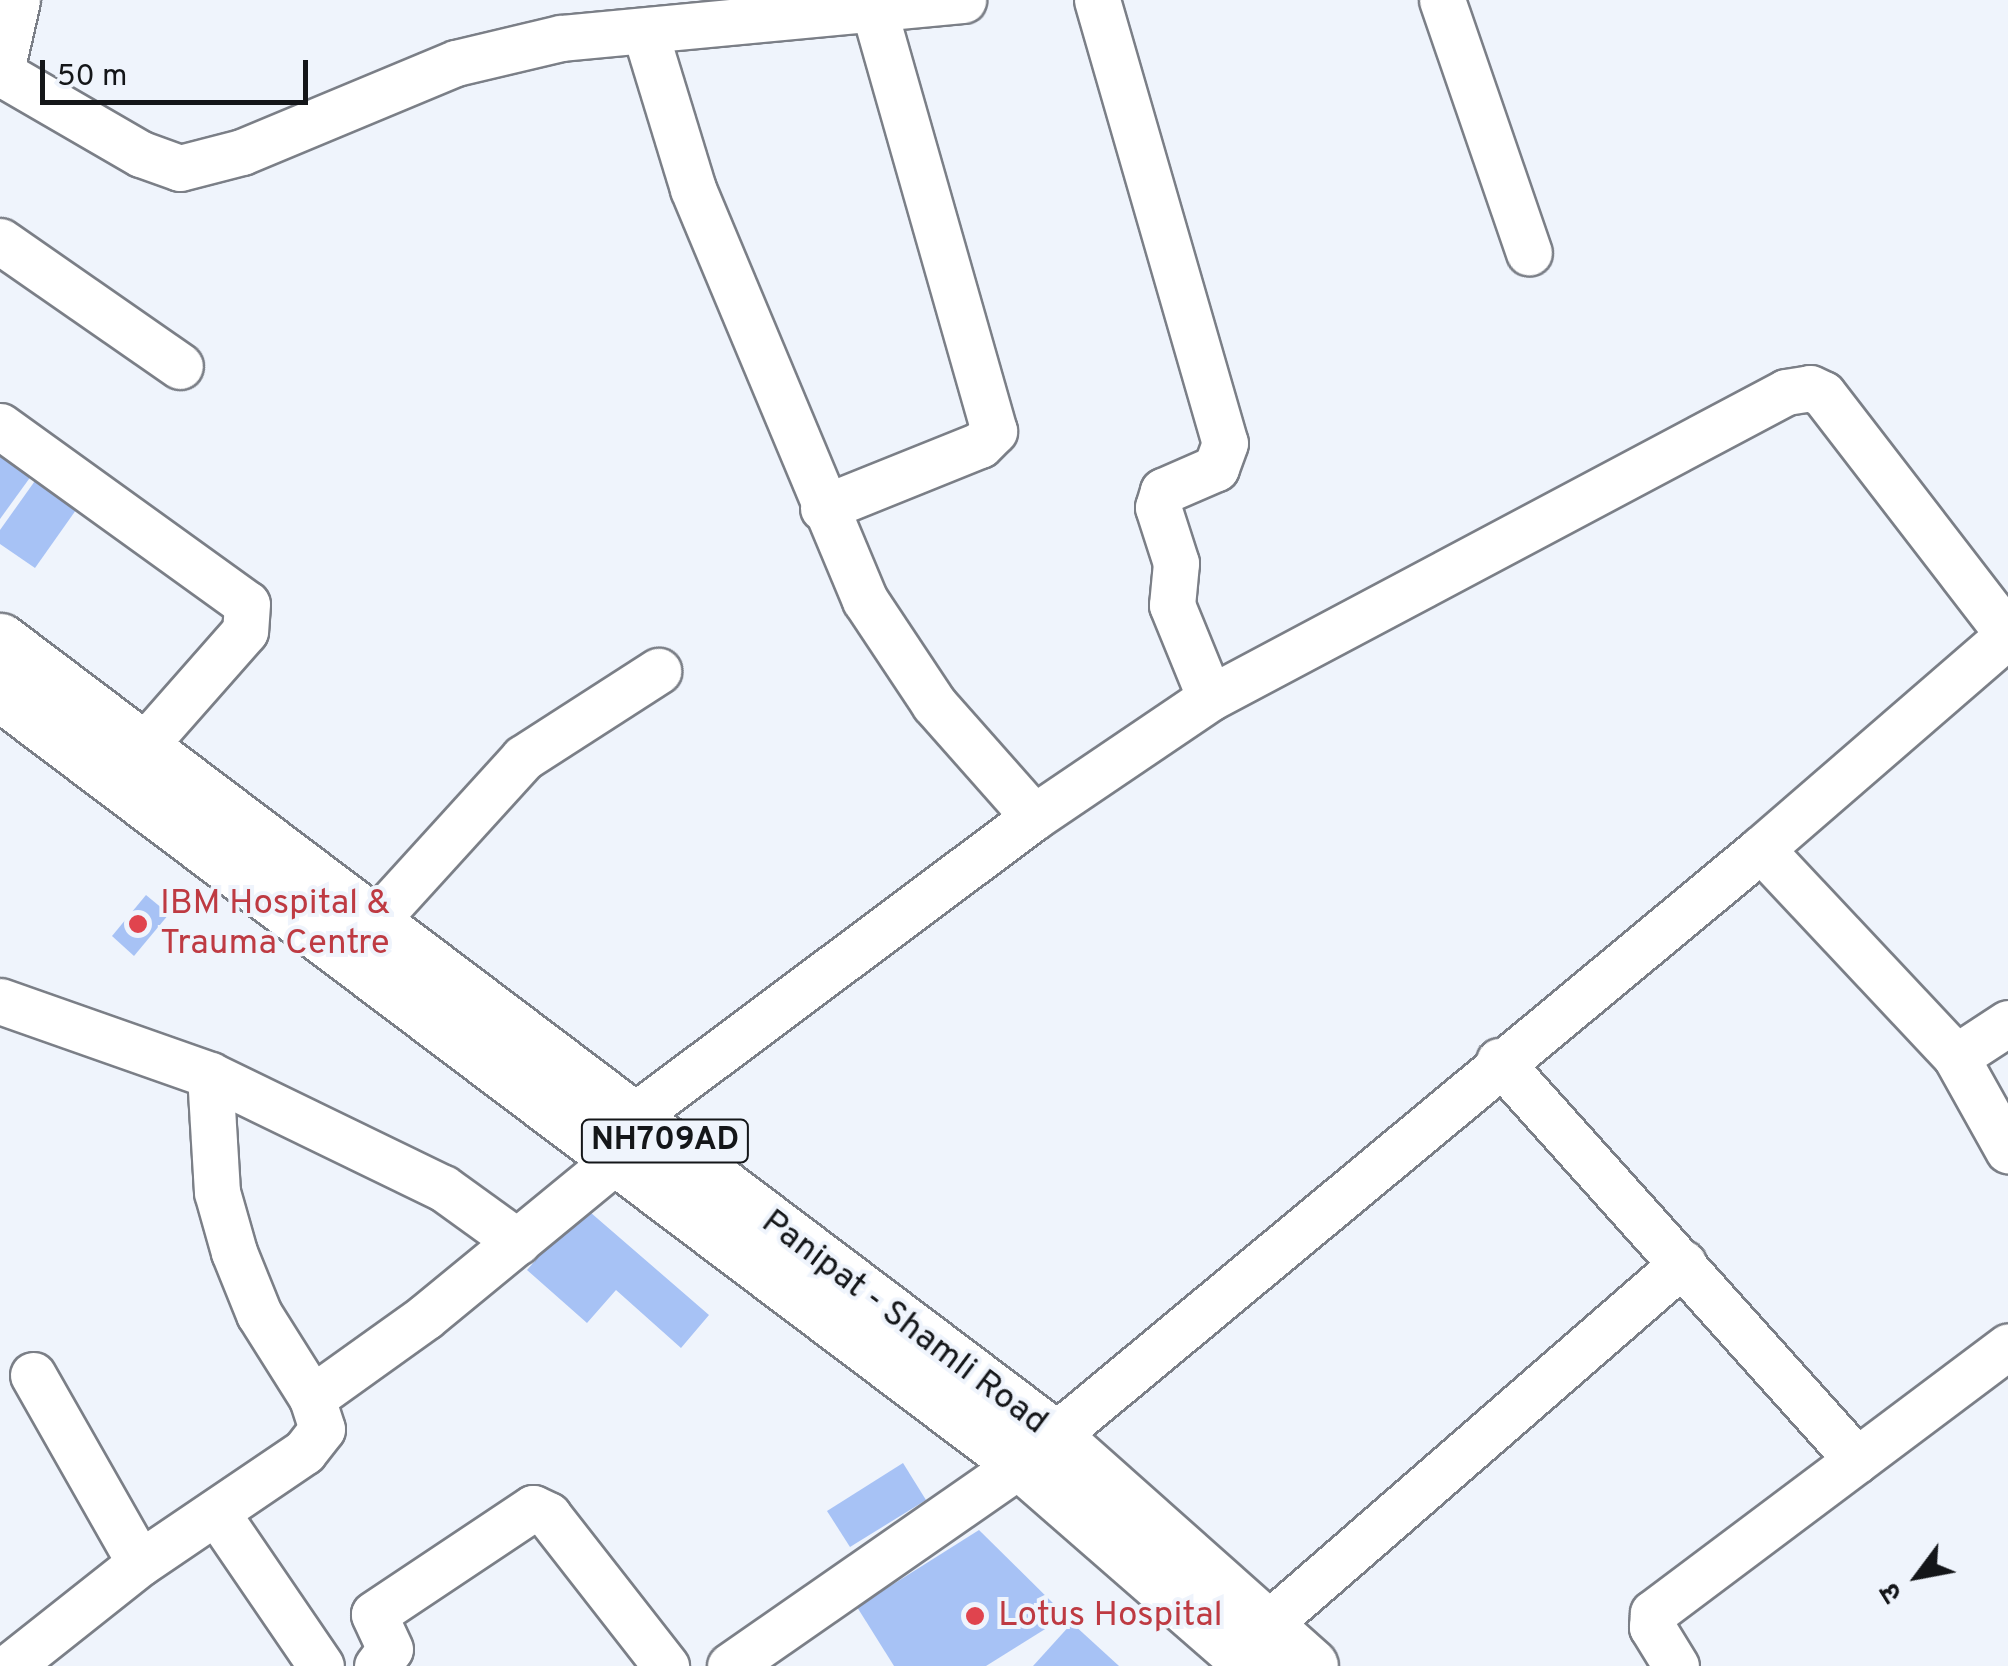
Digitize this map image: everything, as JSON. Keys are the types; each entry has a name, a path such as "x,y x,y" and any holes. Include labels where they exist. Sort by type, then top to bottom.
{"highway":[{"name":"Panipat - Shamli Road","path":"0,641 374,922 625,1138"},
{"name":"Panipat - Shamli Road","path":"0,692 625,1138 1038,1450 1261,1645 1310,1666"}],"street":[{"path":"17,0 1,74 141,154 180,168 242,152 555,19 646,35 875,13 964,0"},
{"path":"1097,0 1225,442 1216,468 1162,491 1158,507 1176,563 1172,605 1210,698"},
{"path":"1442,0 1529,252"},
{"path":"823,508 980,444 994,430 875,13"},
{"path":"646,35 693,188 823,508 894,651 1034,816"},
{"path":"0,241 180,366"},
{"path":"312,1398 518,1242 625,1138 1034,816 1210,698 1799,388 1823,394 2008,634 1761,849 1500,1061 1038,1450 730,1666"},
{"path":"0,426 247,604 245,632 142,748"},
{"path":"374,922 523,758 658,671"},
{"path":"1761,849 1956,1057 2008,1150"},
{"path":"0,1001 210,1075 443,1188 518,1242"},
{"path":"1956,1057 2008,1023"},
{"path":"1500,1061 1857,1460"},
{"path":"10,1666 140,1563 317,1439 322,1420 260,1314 234,1252 217,1192 210,1075"},
{"path":"1261,1645 1683,1263"},
{"path":"1676,1666 1652,1626 1653,1613 2008,1346"},
{"path":"32,1375 140,1563"},
{"path":"377,1666 390,1648 374,1614 533,1508 548,1515 666,1666"},
{"path":"216,1512 321,1666"}],"building":[{"path":"0,431 42,461 0,519"},
{"path":"47,464 88,493 35,568 0,544 0,530"},
{"path":"146,895 169,914 134,956 112,936"},
{"path":"583,1206 709,1315 681,1348 616,1290 587,1323 527,1270"},
{"path":"903,1463 926,1500 850,1547 827,1511"},
{"path":"979,1530 1066,1616 986,1666 894,1666 857,1607"},
{"path":"1072,1623 1119,1666 1033,1666"}],"place":[{"name":"IBM Hospital & Trauma Centre","path":"138,924"},
{"name":"Lotus Hospital","path":"975,1616"}]}
